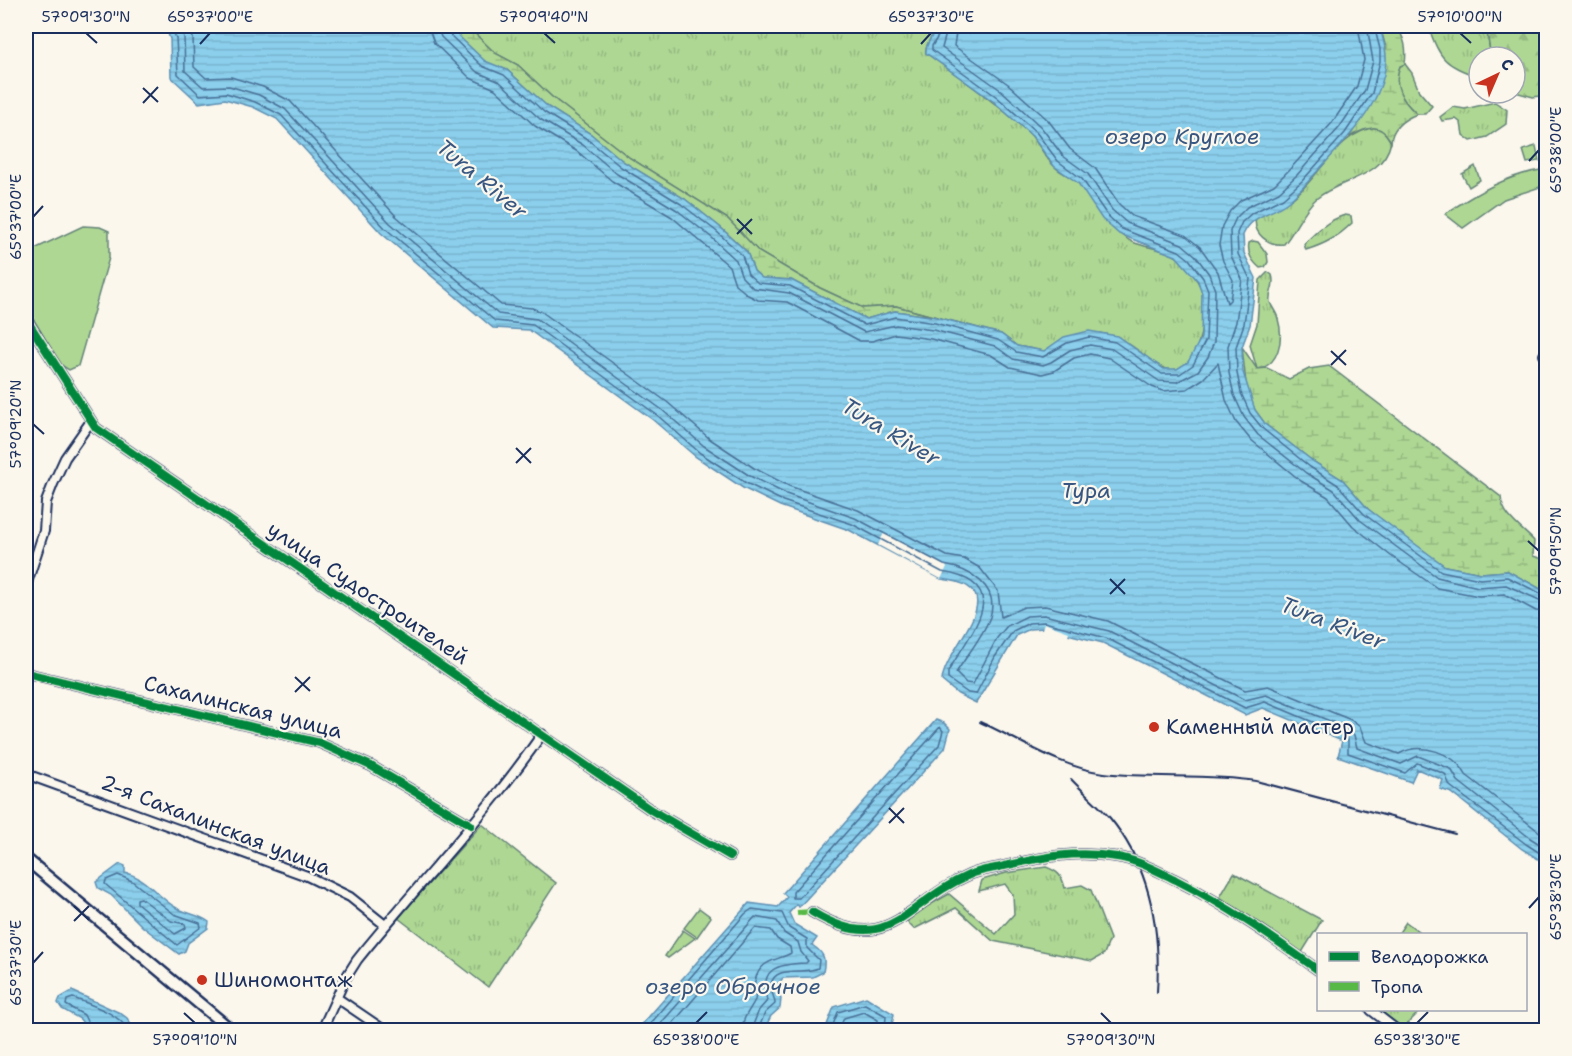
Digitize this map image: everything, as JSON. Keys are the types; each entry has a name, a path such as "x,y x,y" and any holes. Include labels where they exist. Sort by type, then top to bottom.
{"main road":[{"path":"26,859 231,1030"}],"street":[{"name":"улица Судостроителей","path":"26,319 96,428 651,810 730,856"},
{"path":"26,586 44,531 46,502 53,484 65,458 91,422"},
{"name":"Сахалинская улица","path":"26,673 320,743 372,766 471,825"},
{"path":"322,1030 357,960 512,777 542,734"},
{"name":"2-я Сахалинская улица","path":"26,774 307,876 350,897 385,925"},
{"path":"812,912 831,924 852,931 874,931 899,922 910,912 970,874 1059,854 1116,857 1154,869 1225,904 1317,969"},
{"path":"337,998 384,1030"},
{"path":"1372,1011 1397,1030"}],"green space":[{"path":"448,26 467,26 495,53 518,65 552,97 630,158 728,219 759,252 820,288 863,308 896,306 936,317 895,311 866,319 791,280 762,278 754,271 747,252 720,227 685,199 624,162 591,134 548,107 507,70 485,62"},
{"path":"467,26 935,26 926,53 993,102 1030,134 1051,163 1084,188 1125,237 1137,244 1171,254 1186,264 1202,291 1202,323 1197,346 1186,364 1178,369 1166,369 1113,336 1094,333 1071,337 1044,351 1017,346 1001,334 896,306 863,308 820,288 759,252 728,219 630,158 552,97 518,65 495,53"},
{"path":"1380,26 1396,26 1405,44 1406,59 1405,64 1400,66 1398,86 1403,99 1417,114 1399,125 1391,142 1382,131 1373,128 1349,137 1358,123 1386,48"},
{"path":"1428,26 1486,26 1489,45 1467,45 1467,72 1445,60"},
{"path":"1486,26 1546,26 1546,95 1527,95 1527,45 1489,45"},
{"path":"1405,64 1412,73 1419,91 1432,106 1425,114 1417,114 1400,93 1398,73 1400,66"},
{"path":"1482,105 1500,105 1507,110 1506,124 1487,137 1471,141 1463,135 1461,123 1456,119 1442,121 1440,117 1453,107 1465,109"},
{"path":"1377,127 1384,131 1391,142 1379,164 1316,199 1284,244 1267,241 1259,234 1255,223 1256,217 1293,198 1351,137"},
{"path":"1536,146 1539,161 1527,163 1523,150"},
{"path":"1475,166 1480,180 1469,187 1462,174"},
{"path":"1546,169 1546,185 1504,199 1463,228 1445,214 1506,180"},
{"path":"1345,215 1351,216 1352,223 1347,228 1331,240 1306,250 1304,244 1318,231 1333,220"},
{"path":"83,226 100,227 109,231 109,258 78,366 69,370 61,365 26,307 26,253"},
{"path":"1258,242 1267,254 1268,262 1265,267 1260,268 1251,257 1249,243"},
{"path":"1268,272 1273,279 1270,302 1280,327 1280,343 1270,363 1257,369 1250,345 1257,324 1260,280"},
{"path":"1242,347 1257,369 1267,368 1289,379 1309,369 1329,366 1501,497 1509,516 1534,541 1533,556 1546,560 1546,592 1508,571 1481,573 1445,566 1404,538 1368,509 1343,480 1314,462 1266,425 1255,410 1247,392"},
{"path":"482,824 556,883 488,987 398,918"},
{"path":"1046,867 1058,874 1065,888 1082,885 1091,890 1110,939 1104,954 1092,961 993,941 956,908 914,929 907,922 912,915 949,894 996,934 1014,914 1013,895 1005,884 979,891 982,880 1006,873"},
{"path":"1234,873 1322,920 1301,954 1220,897"},
{"path":"699,908 711,917 697,937 684,928"},
{"path":"1406,922 1421,933 1399,933"},
{"path":"683,930 695,938 668,958 665,956"},
{"path":"1379,1011 1420,1011 1402,1029"}],"water":[{"name":"Тура","path":"165,26 448,26 485,61 507,70 548,107 591,134 624,162 685,199 720,227 747,252 754,271 762,278 791,280 866,319 895,311 936,317 1001,334 1017,346 1044,351 1064,337 1089,331 1117,336 1164,369 1177,369 1188,362 1201,338 1202,293 1198,281 1176,256 1119,234 1102,219 1078,183 1054,166 1032,136 994,102 926,53 935,26 1380,26 1386,61 1378,94 1370,109 1349,137 1296,195 1283,206 1257,218 1243,235 1244,253 1256,278 1250,325 1242,347 1243,372 1255,410 1266,425 1314,462 1343,480 1368,509 1445,566 1481,573 1508,571 1546,592 1546,864 1522,849 1452,793 1440,789 1443,780 1417,769 1411,782 1338,756 1342,741 1263,708 1245,715 1103,643 1044,628 1030,629 1017,635 976,703 958,694 942,681 946,667 972,620 977,606 975,594 964,584 941,579 849,530 780,506 743,488 696,457 653,420 529,330 493,328 381,233 277,119 253,107 225,99 199,103 171,77 170,39"},
{"name":"озеро Оброчное","path":"936,720 944,723 950,729 945,748 799,907 796,905 789,913 794,924 817,938 812,945 823,956 823,972 813,977 783,978 776,986 781,999 780,1008 771,1016 764,1030 637,1030 749,903 778,907 787,897 783,893"},
{"path":"120,864 125,866 125,873 145,882 175,907 209,922 208,928 188,943 185,951 179,954 143,927 111,895 98,888 96,882"},
{"path":"72,991 120,1013 127,1018 134,1030 88,1030 80,1019 62,1009 58,1003 60,998"},
{"path":"866,997 894,1014 891,1030 825,1030 834,1007"}],"pier":[{"path":"884,533 947,567 941,579 878,545"},
{"path":"1044,623 1069,632 1067,639 1041,632"}],"railway":[{"path":"980,722 1056,759 1088,770 1123,775 1218,777 1256,781 1455,834"},
{"path":"1071,779 1110,818 1124,837 1144,878 1155,922 1157,992"}],"marked path":[{"path":"797,913 812,912"}],"cycle path":[{"path":"26,319 96,428 651,810 730,856"},
{"path":"26,673 320,743 371,766 471,825"},
{"path":"812,912 838,925 860,930 879,928 895,922 947,887 973,873 1047,857 1074,854 1102,855 1125,858 1140,863 1214,900 1317,969"}],"place":[{"name":"Каменный мастер","path":"1154,727"},
{"name":"Шиномонтаж","path":"202,980"}],"water label":[{"name":"озеро Круглое","path":"1182,136"},
{"name":"Tura River","path":"482,179"},
{"name":"Tura River","path":"891,432"},
{"name":"Tura River","path":"1333,623"}]}
